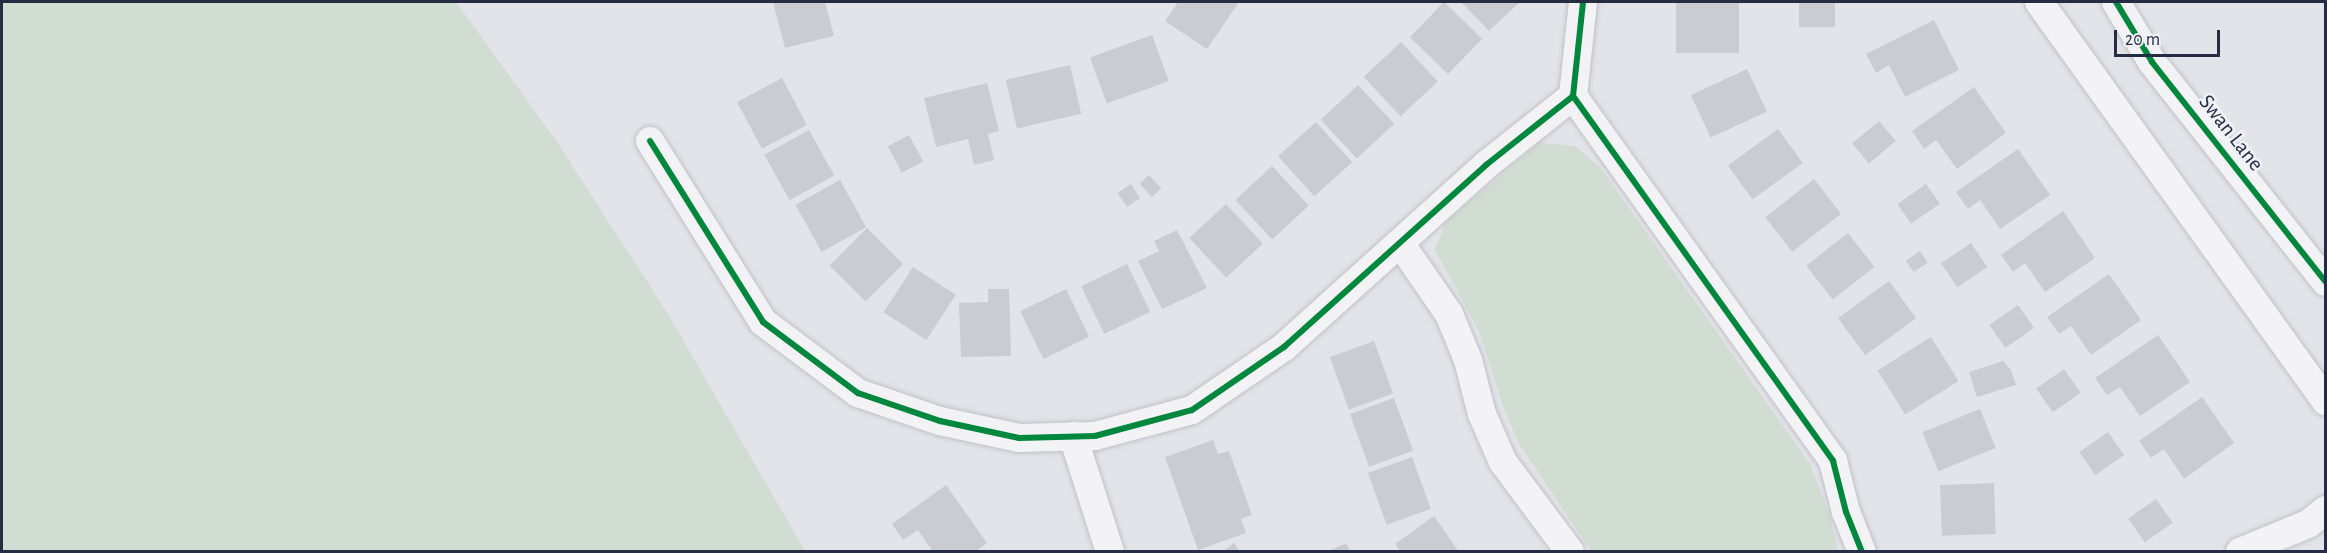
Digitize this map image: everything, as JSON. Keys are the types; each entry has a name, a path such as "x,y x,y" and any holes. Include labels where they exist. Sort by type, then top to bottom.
{"street":[{"path":"1583,2 1573,96 1833,461 1846,512 1862,552"},
{"path":"2039,2 2325,402"},
{"name":"Swan Lane","path":"2116,2 2152,62 2325,282"},
{"path":"650,141 763,322 858,393 940,421 1019,438 1095,436 1192,410 1284,347 1486,165 1573,96"},
{"path":"1400,243 1449,314 1468,360 1482,414 1503,462 1570,552"},
{"path":"1073,436 1110,552"},
{"path":"2240,552 2308,524 2325,510"}],"shaded area":[{"path":"2,2 456,2 555,139 668,314 805,551 2,551"},
{"path":"1539,143 1575,146 1600,167 1810,464 1830,516 1838,551 1591,551 1518,442 1503,407 1480,333 1435,250 1446,221"}],"building":[{"path":"773,2 825,2 834,36 785,48"},
{"path":"1178,2 1239,2 1207,49 1165,21"},
{"path":"1444,2 1482,39 1448,74 1410,37"},
{"path":"1461,2 1520,2 1489,31"},
{"path":"1676,2 1739,2 1739,53 1676,53"},
{"path":"1799,2 1835,2 1835,27 1799,27"},
{"path":"1934,20 1959,70 1905,97 1889,65 1876,73 1866,54"},
{"path":"1152,35 1169,81 1107,104 1090,58"},
{"path":"1401,42 1438,81 1401,116 1364,77"},
{"path":"1070,65 1081,114 1017,129 1006,80"},
{"path":"1747,69 1767,112 1711,138 1691,95"},
{"path":"782,78 807,125 762,149 737,102"},
{"path":"987,83 999,131 988,134 994,160 974,165 968,139 936,147 924,98"},
{"path":"1358,85 1394,124 1357,159 1321,120"},
{"path":"1974,87 2006,133 1957,169 1936,140 1924,149 1912,131"},
{"path":"1879,121 1896,141 1869,163 1852,143"},
{"path":"1316,122 1352,162 1314,196 1278,156"},
{"path":"1778,129 1803,163 1753,199 1728,165"},
{"path":"809,130 834,175 790,200 764,155"},
{"path":"909,135 923,161 902,173 888,146"},
{"path":"2018,149 2050,195 2000,229 1980,200 1968,209 1956,192"},
{"path":"1272,166 1309,205 1272,240 1235,200"},
{"path":"1149,175 1161,188 1152,197 1139,184"},
{"path":"1814,179 1841,214 1792,252 1765,217"},
{"path":"840,180 866,227 822,252 795,205"},
{"path":"1131,184 1140,198 1127,207 1118,193"},
{"path":"1926,184 1940,204 1911,224 1897,204"},
{"path":"1226,204 1263,243 1226,278 1189,238"},
{"path":"2063,211 2095,258 2045,292 2025,263 2013,272 2001,255"},
{"path":"867,228 903,264 866,302 830,265"},
{"path":"1177,230 1207,288 1162,309 1138,261 1159,251 1154,241"},
{"path":"1848,233 1874,267 1833,300 1806,266"},
{"path":"1971,243 1987,267 1957,287 1941,263"},
{"path":"1920,251 1928,263 1914,272 1906,261"},
{"path":"1127,264 1150,312 1104,334 1081,286"},
{"path":"913,267 956,295 926,340 884,312"},
{"path":"2109,274 2141,320 2091,355 2071,326 2059,334 2047,317"},
{"path":"1889,281 1916,318 1865,355 1838,318"},
{"path":"988,289 1009,289 1011,356 961,357 959,303 988,302"},
{"path":"1066,289 1089,337 1043,359 1020,311"},
{"path":"2018,305 2034,328 2005,348 1989,325"},
{"path":"2158,335 2190,382 2140,416 2120,387 2107,395 2095,378"},
{"path":"1931,337 1959,381 1905,414 1878,370"},
{"path":"1374,341 1393,394 1349,410 1330,357"},
{"path":"2003,361 2011,370 2016,385 1977,397 1969,372"},
{"path":"2064,369 2081,393 2053,412 2036,389"},
{"path":"2202,397 2234,443 2184,479 2164,449 2151,458 2139,441"},
{"path":"1394,398 1413,451 1369,467 1350,414"},
{"path":"1980,409 1996,448 1938,471 1923,432"},
{"path":"2108,432 2124,455 2095,475 2079,452"},
{"path":"1213,440 1218,454 1229,451 1252,515 1241,519 1246,533 1198,550 1165,457"},
{"path":"1412,457 1431,509 1387,525 1368,473"},
{"path":"1994,483 1996,534 1942,536 1940,485"},
{"path":"946,485 987,543 975,552 933,552 918,530 903,540 892,524"},
{"path":"2156,499 2173,523 2145,542 2128,519"},
{"path":"1434,516 1459,552 1401,552 1395,544"},
{"path":"1234,543 1240,552 1222,552"},
{"path":"1346,543 1350,552 1327,552"}],"cycle path":[{"path":"650,141 763,322 858,393 940,421 1019,438 1095,436 1192,410 1284,347 1486,165 1573,96 1583,2"},
{"path":"2116,2 2152,62 2326,282"},
{"path":"1573,96 1833,461 1846,512 1862,552"}]}
